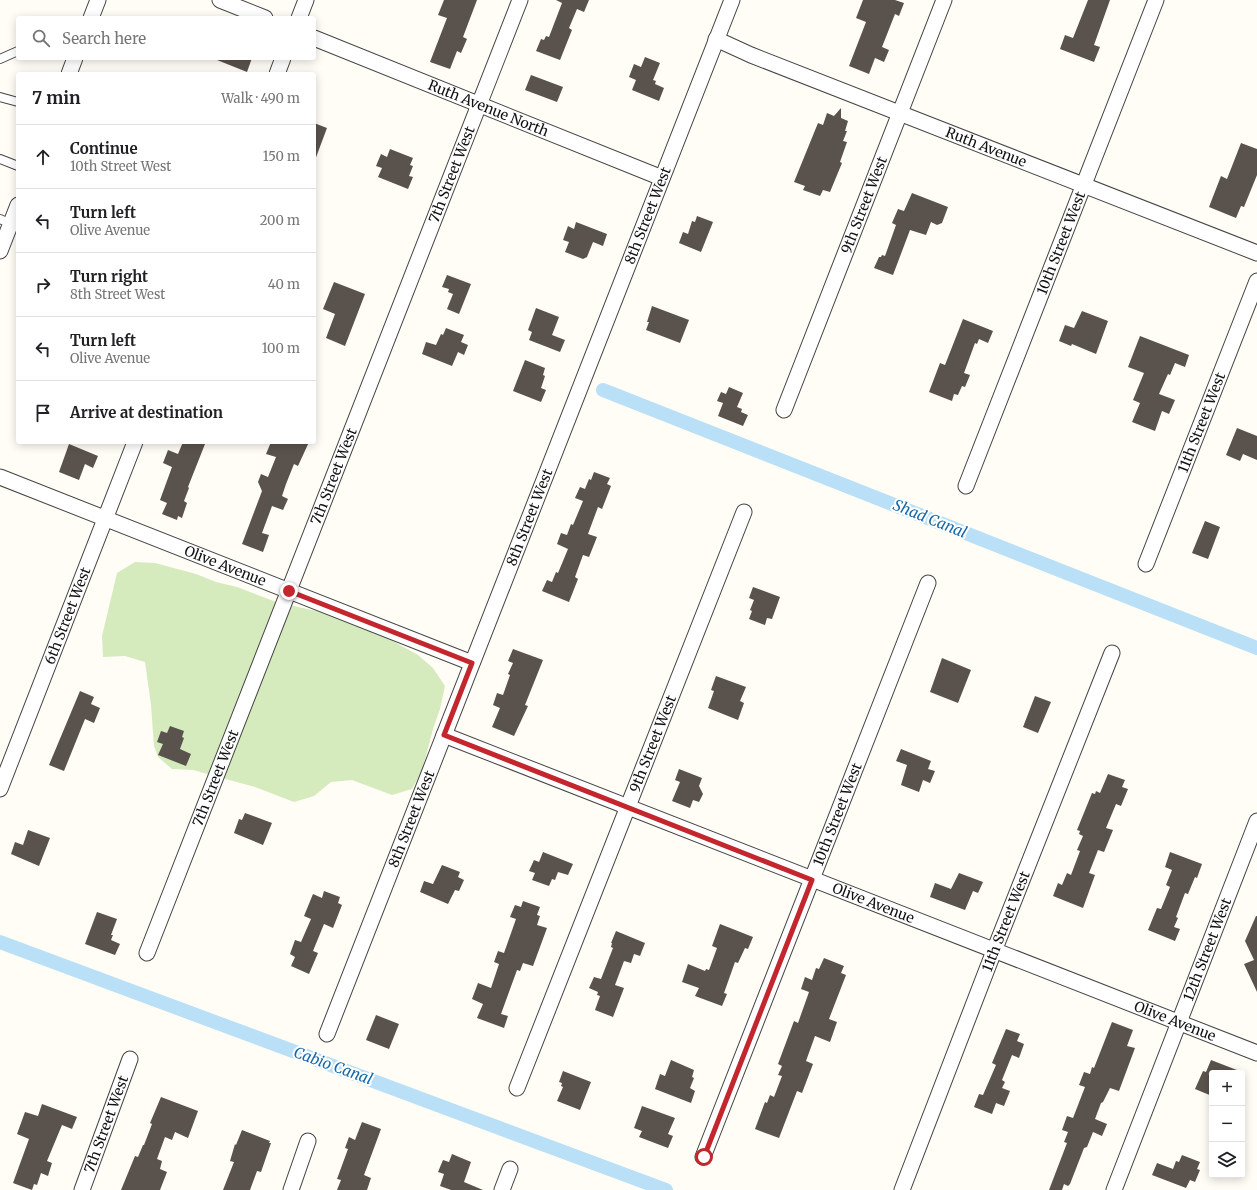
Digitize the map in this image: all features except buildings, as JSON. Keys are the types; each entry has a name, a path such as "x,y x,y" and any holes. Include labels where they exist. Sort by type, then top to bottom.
{"street":[{"path":"92,16 98,0"},
{"path":"220,0 260,16"},
{"path":"300,16 306,0"},
{"name":"7th Street West","path":"147,953 520,0"},
{"name":"8th Street West","path":"327,1034 732,0"},
{"name":"9th Street West","path":"784,410 944,0"},
{"name":"10th Street West","path":"966,486 1156,0"},
{"name":"Ruth Avenue North","path":"316,39 662,178"},
{"name":"Ruth Avenue","path":"716,39 751,55 1257,253"},
{"path":"70,72 74,60"},
{"path":"278,72 282,60"},
{"path":"0,251 5,222 16,208"},
{"name":"11th Street West","path":"1146,564 1257,280"},
{"name":"6th Street West","path":"0,789 133,444"},
{"name":"Olive Avenue","path":"0,477 472,663"},
{"name":"9th Street West","path":"517,1088 744,512"},
{"name":"10th Street West","path":"704,1157 928,583"},
{"name":"11th Street West","path":"902,1190 994,951 1112,654"},
{"name":"Olive Avenue","path":"444,735 1257,1054"},
{"name":"12th Street West","path":"1114,1190 1257,822"},
{"name":"7th Street West","path":"82,1190 130,1059"},
{"path":"291,1190 308,1141"},
{"path":"502,1190 510,1169"}],"lane":[{"path":"0,59 16,52"},
{"path":"0,97 16,101"},
{"path":"0,159 16,165"}],"green space":[{"path":"135,562 155,563 196,574 216,582 237,587 276,602 321,612 380,634 418,655 433,668 445,686 422,771 412,789 392,795 352,780 331,782 314,796 294,802 255,787 193,770 172,769 158,757 154,746 151,705 145,662 125,656 103,657 102,636 117,573"}],"waterway":[{"name":"Shad Canal","path":"603,390 1257,648"},
{"name":"Cabio Canal","path":"0,942 666,1190"}],"route":[{"path":"289,591 472,663 444,735 812,880 704,1157"}]}
